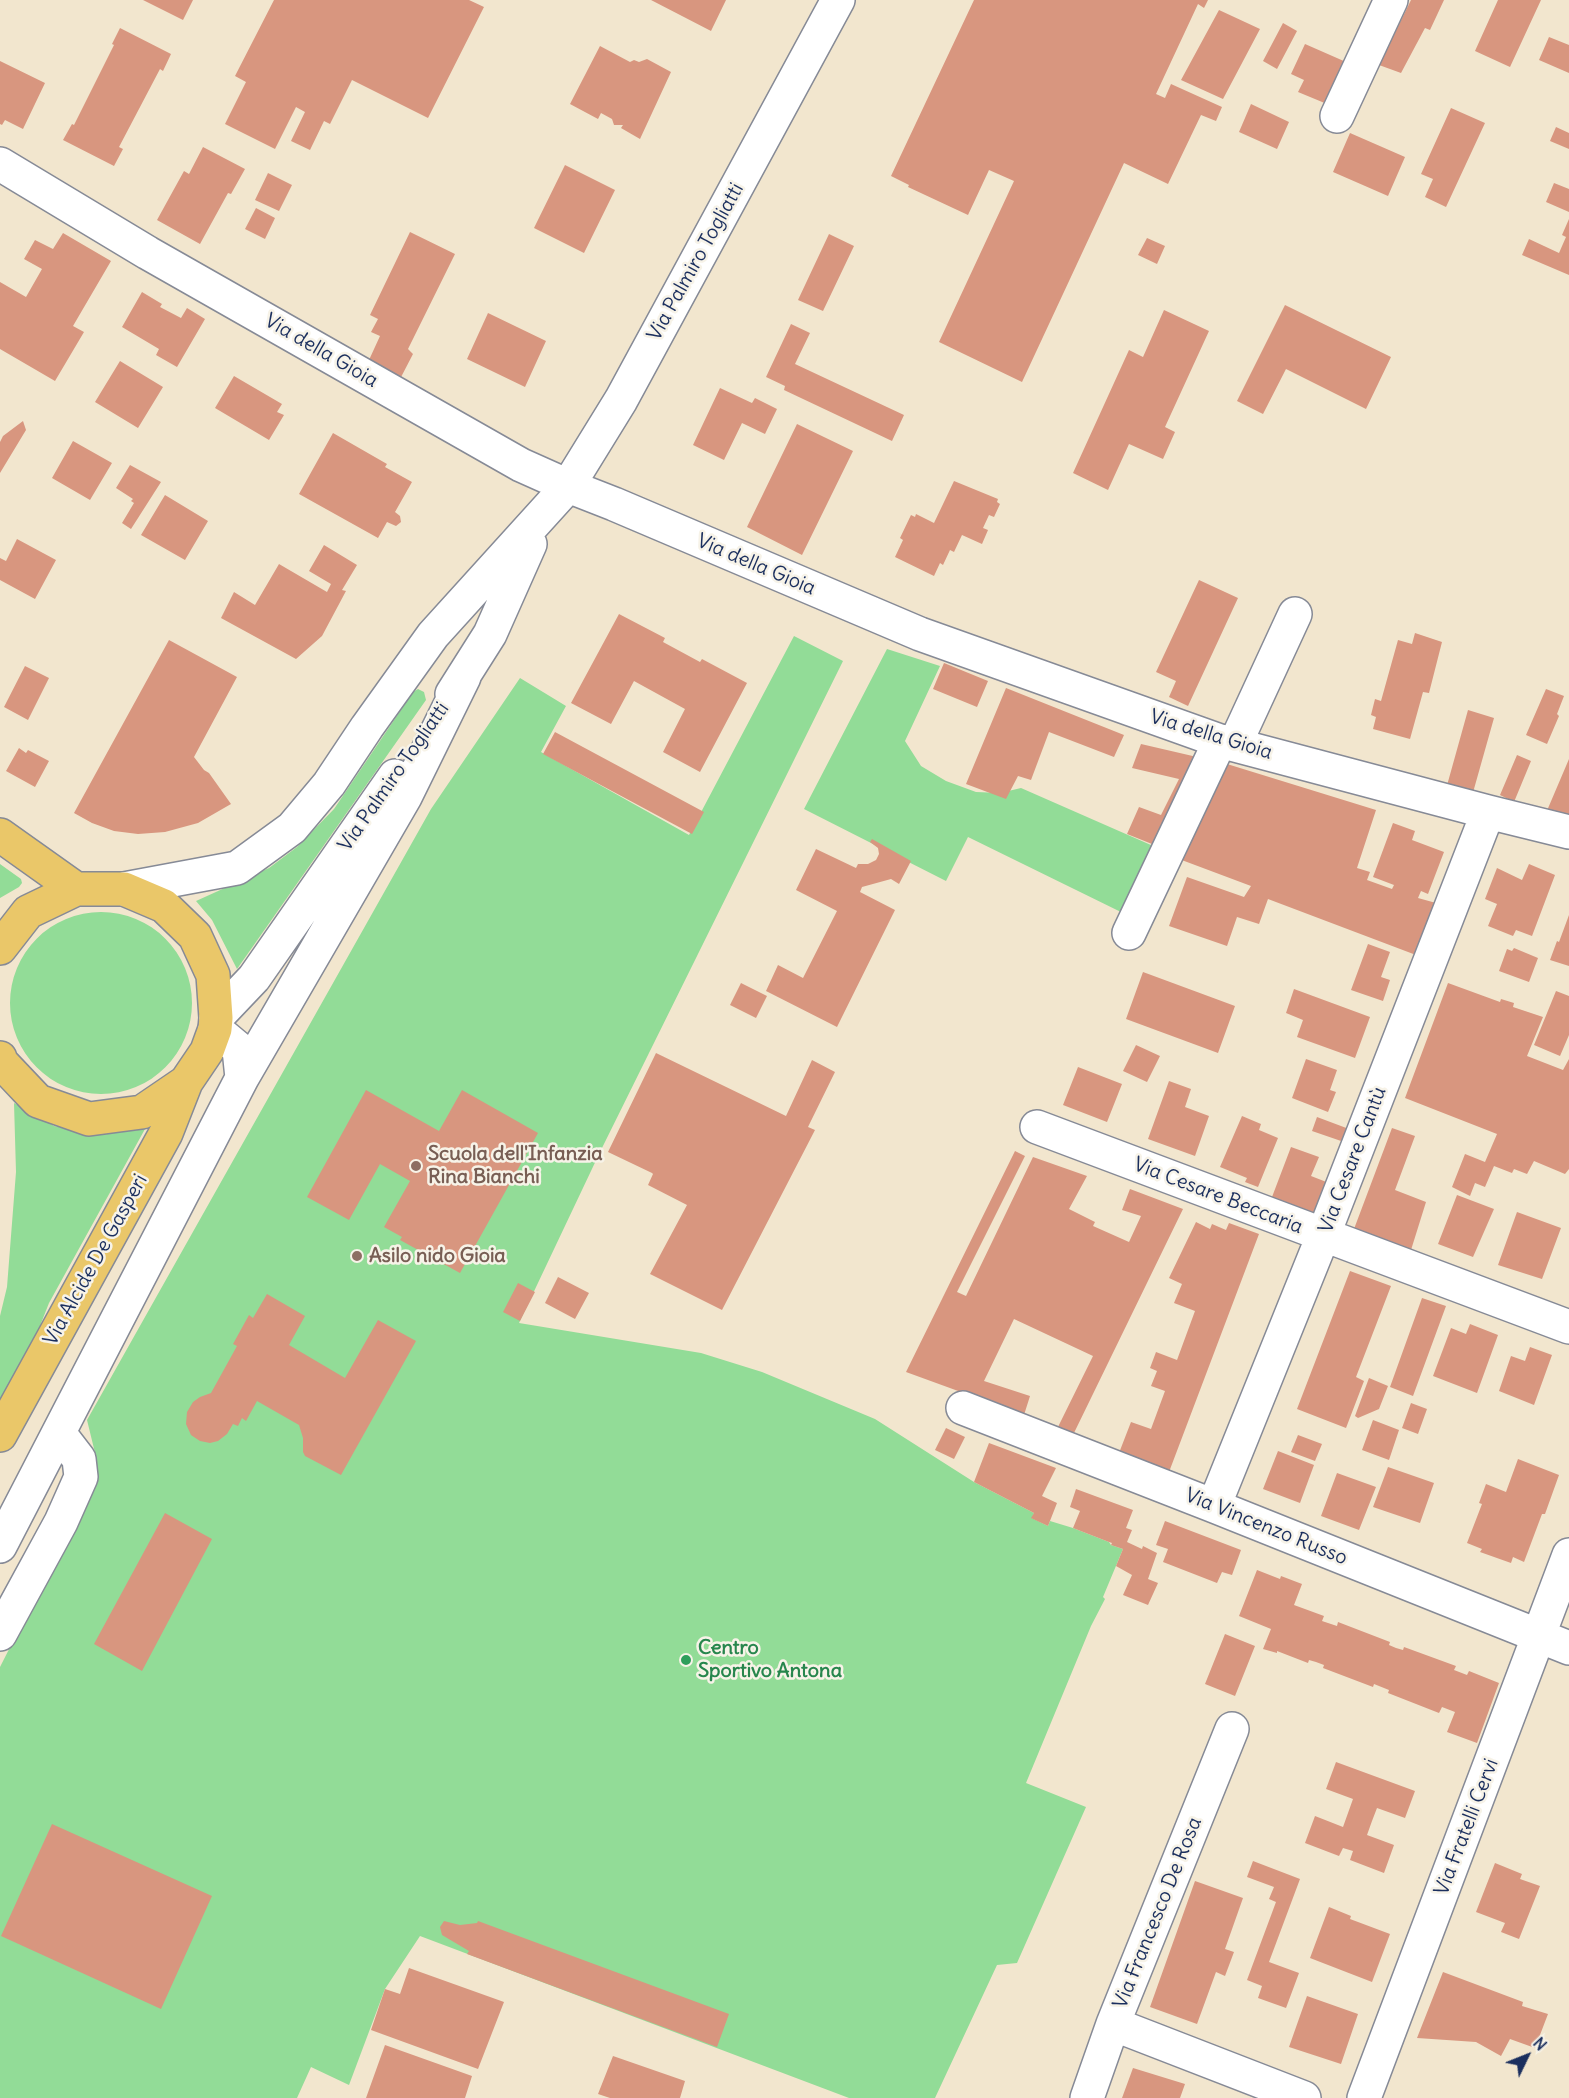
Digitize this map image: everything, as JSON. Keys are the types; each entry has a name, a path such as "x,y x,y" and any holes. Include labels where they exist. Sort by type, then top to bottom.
{"main road":[{"path":"0,835 76,890"},
{"name":"Via Alcide De Gasperi","path":"0,948 28,912 76,890 124,889 164,906 195,936 213,975 216,1024 207,1051 186,1082 166,1133 0,1436"},
{"name":"Via Alcide De Gasperi","path":"0,1066 38,1101 89,1119 142,1112 186,1082"}],"street":[{"name":"Via Palmiro Togliatti","path":"124,889 237,868 292,828 329,784 433,635 568,486 621,400 838,0"},
{"path":"1337,116 1391,0"},
{"name":"Via della Gioia","path":"0,164 148,253 521,465 568,486 920,634 1227,743 1569,832"},
{"name":"Via Palmiro Togliatti","path":"216,1024 254,978 464,677 490,634 542,517"},
{"path":"1129,933 1294,614"},
{"path":"0,1546 242,1078 405,797 464,677"},
{"name":"Via Cesare Cantù","path":"1214,1506 1323,1236 1488,812"},
{"path":"216,1024 239,1049 242,1078"},
{"name":"Via Cesare Beccaria","path":"1037,1127 1569,1327"},
{"name":"Via Vincenzo Russo","path":"963,1408 1569,1648"},
{"path":"0,1634 61,1522 81,1477 79,1459 59,1433"},
{"name":"Via Fratelli Cervi","path":"1364,2098 1569,1555"},
{"name":"Via Francesco De Rosa","path":"1087,2098 1113,2024 1232,1729"},
{"path":"1113,2024 1304,2098"}],"green space":[{"name":"Centro Sportivo Antona","path":"794,636 843,661 600,1152 519,1323 701,1353 762,1372 875,1419 974,1482 1034,1513 1032,1518 1048,1526 1050,1521 1073,1528 1123,1549 1103,1597 1105,1599 1091,1626 1026,1783 1086,1807 1017,1963 997,1965 935,2098 849,2098 420,1936 385,1989 349,2085 311,2067 297,2098 0,2098 0,1667 95,1480 97,1461 87,1420 431,809 520,678 566,706 541,752 689,835"},
{"path":"887,649 940,666 905,741 921,766 946,781 976,792 1000,793 1021,788 1160,849 1127,915 968,837 946,881 804,809"},
{"path":"418,689 424,692 426,700 237,969 212,920 196,901 269,868 297,847 334,809 413,692"},
{"path":"0,864 21,879 22,883 0,898"},
{"path":"101,912 136,919 165,939 185,968 192,1003 185,1038 165,1067 136,1087 101,1094 66,1087 37,1067 17,1038 10,1003 17,968 37,939 66,919"},
{"path":"14,1103 54,1126 99,1135 145,1129 49,1303 21,1374 0,1412 0,1316 7,1287 16,1172"}],"building":[{"path":"143,0 193,0 183,20"},
{"path":"274,0 469,0 484,7 428,118 352,80 330,124 324,121 310,150 291,141 305,112 296,107 275,149 225,124 246,82 235,76"},
{"path":"651,0 726,0 711,31"},
{"path":"974,0 1208,0 1204,8 1198,4 1156,94 1165,98 1171,84 1222,107 1216,121 1201,115 1168,184 1124,163 1022,382 939,342 1014,181 989,170 968,215 908,187 909,185 891,176"},
{"path":"1411,0 1444,0 1430,30 1425,28 1401,73 1379,65"},
{"path":"1498,0 1541,0 1510,67 1475,51"},
{"path":"1219,10 1260,29 1223,99 1181,80"},
{"path":"1283,23 1297,31 1277,69 1263,61"},
{"path":"120,28 171,54 163,71 160,69 119,147 123,149 114,166 63,140 72,124 74,125 114,45 112,44"},
{"path":"1549,37 1569,45 1569,73 1539,60"},
{"path":"1305,44 1346,62 1327,104 1298,92 1304,80 1291,74"},
{"path":"600,46 630,62 647,59 671,72 640,139 621,128 623,125 614,125 612,119 601,113 598,119 570,104"},
{"path":"0,61 45,83 23,129 5,120 2,125 0,124"},
{"path":"1251,104 1289,122 1277,149 1239,132"},
{"path":"1451,108 1485,123 1446,207 1425,197 1433,179 1421,174"},
{"path":"1556,127 1569,133 1569,149 1550,141"},
{"path":"1350,133 1405,157 1388,196 1333,172"},
{"path":"203,147 245,169 231,194 228,193 200,244 157,220 184,171 189,174"},
{"path":"565,165 615,190 584,253 534,228"},
{"path":"268,173 292,185 279,211 255,200"},
{"path":"1554,183 1569,189 1569,212 1546,202"},
{"path":"256,208 275,218 265,239 245,229"},
{"path":"1569,219 1569,275 1522,255 1529,239 1559,253 1566,237 1562,235"},
{"path":"410,232 455,254 408,349 413,354 399,381 369,360 380,336 371,332 378,319 370,315"},
{"path":"63,233 111,261 73,326 84,332 55,381 0,349 0,282 26,297 42,269 24,259 35,240 53,249"},
{"path":"829,234 854,246 823,311 798,300"},
{"path":"1147,238 1165,246 1157,264 1138,255"},
{"path":"142,292 162,304 160,307 181,318 187,308 205,319 177,367 156,355 159,349 122,327"},
{"path":"1285,305 1391,357 1366,409 1286,369 1263,414 1237,401"},
{"path":"1164,310 1209,331 1165,427 1175,432 1163,459 1129,444 1108,490 1073,473 1129,350 1143,357"},
{"path":"488,313 546,341 525,387 467,359"},
{"path":"791,324 810,333 795,364 904,415 892,441 784,390 785,386 766,377"},
{"path":"120,361 163,387 138,428 95,402"},
{"path":"234,376 282,404 277,412 284,415 269,440 215,408"},
{"path":"720,388 752,403 755,398 777,409 765,434 742,423 724,460 693,445"},
{"path":"23,421 26,430 0,473 0,442 3,436"},
{"path":"797,424 853,451 802,555 747,527"},
{"path":"333,433 387,464 385,467 412,482 395,512 400,516 401,522 396,526 387,522 378,538 299,494"},
{"path":"73,441 112,463 90,500 52,478"},
{"path":"130,465 161,482 131,529 122,523 134,503 131,501 133,499 116,488"},
{"path":"954,481 998,499 997,502 1000,504 994,517 989,515 983,528 988,530 982,544 962,535 954,552 950,550 943,565 940,563 934,576 895,557 903,540 900,538 911,515 915,517 916,514 934,523"},
{"path":"165,495 208,521 185,560 141,535"},
{"path":"17,539 56,560 35,599 0,580 0,558 6,561"},
{"path":"324,545 357,565 342,590 346,591 322,636 296,659 221,618 234,592 255,605 279,564 327,592 331,584 309,571"},
{"path":"1199,580 1238,598 1188,706 1169,697 1176,681 1156,672"},
{"path":"619,614 665,638 663,642 700,662 702,659 747,683 700,772 663,752 685,709 634,681 611,724 571,703"},
{"path":"1415,633 1442,642 1429,693 1423,692 1410,739 1373,729 1376,717 1371,715 1375,699 1381,701 1398,640 1412,644"},
{"path":"169,640 237,677 194,757 209,773 231,804 198,823 165,832 138,834 114,831 74,813"},
{"path":"944,663 988,681 977,707 933,689"},
{"path":"25,666 49,678 28,720 4,707"},
{"path":"1006,688 1124,735 1114,757 1049,732 1031,780 1018,776 1006,799 966,784"},
{"path":"1546,689 1564,696 1557,714 1559,716 1547,744 1526,735"},
{"path":"1468,710 1494,718 1472,796 1446,789"},
{"path":"555,732 704,812 692,834 543,754"},
{"path":"1141,744 1197,757 1162,848 1127,834 1139,807 1161,815 1179,779 1132,768"},
{"path":"19,748 26,753 28,750 49,761 35,787 6,771"},
{"path":"1517,755 1531,761 1514,802 1500,795"},
{"path":"1569,759 1569,821 1546,813"},
{"path":"1227,764 1376,810 1357,868 1370,872 1367,880 1392,889 1394,885 1373,877 1393,823 1415,831 1412,840 1444,852 1428,894 1421,891 1418,898 1436,903 1416,955 1268,899 1259,924 1237,917 1227,946 1169,926 1187,877 1244,897 1251,886 1179,859"},
{"path":"872,839 911,861 899,884 891,879 862,887 860,892 895,910 837,1027 766,991 778,965 803,978 837,911 796,890 816,849 856,868 858,864 868,864 876,860 879,854 878,848 870,842"},
{"path":"1529,864 1555,875 1532,936 1516,930 1513,936 1488,926 1497,904 1485,899 1497,868 1522,880"},
{"path":"1569,915 1569,966 1550,960"},
{"path":"1368,944 1390,952 1381,977 1390,980 1383,1001 1351,990"},
{"path":"1514,948 1538,958 1529,982 1499,971 1507,949 1512,951"},
{"path":"1143,972 1235,1006 1218,1053 1126,1019"},
{"path":"741,983 767,996 756,1018 730,1005"},
{"path":"1448,983 1500,1002 1501,999 1514,1003 1513,1007 1543,1017 1527,1056 1563,1070 1569,1059 1569,1169 1565,1174 1534,1161 1527,1174 1514,1169 1512,1173 1494,1166 1485,1187 1475,1183 1470,1196 1452,1187 1465,1154 1485,1162 1497,1134 1405,1098"},
{"path":"1294,989 1370,1017 1355,1058 1297,1037 1303,1020 1286,1013"},
{"path":"1556,991 1569,996 1569,1035 1560,1056 1534,1045"},
{"path":"1136,1045 1160,1056 1147,1082 1123,1071"},
{"path":"656,1053 786,1116 812,1060 835,1072 808,1127 815,1130 722,1310 650,1274 687,1205 648,1185 652,1173 608,1152"},
{"path":"1306,1059 1337,1070 1330,1090 1336,1092 1328,1112 1292,1098"},
{"path":"1078,1067 1122,1084 1107,1122 1063,1105"},
{"path":"1169,1081 1191,1089 1185,1107 1209,1116 1195,1156 1148,1139"},
{"name":"Scuola dell'Infanzia Rina Bianchi","path":"366,1090 439,1131 462,1090 538,1133 460,1273 400,1240 402,1237 384,1227 410,1181 380,1164 349,1220 307,1197"},
{"path":"1242,1116 1261,1124 1259,1130 1278,1138 1258,1187 1245,1182 1247,1178 1220,1167"},
{"path":"1317,1117 1349,1129 1344,1142 1312,1131"},
{"path":"1392,1128 1415,1136 1395,1190 1426,1202 1411,1250 1354,1229"},
{"path":"1291,1147 1319,1157 1311,1176 1329,1183 1317,1214 1272,1197"},
{"path":"1015,1151 1025,1156 957,1292 966,1296 1033,1157 1087,1176 1069,1209 1095,1222 1093,1226 1129,1242 1141,1216 1122,1210 1130,1189 1183,1209 1073,1435 1057,1429 1093,1356 1014,1319 984,1381 1030,1396 1024,1415 906,1372"},
{"path":"1457,1195 1494,1209 1473,1257 1438,1244"},
{"path":"1517,1212 1561,1228 1542,1279 1498,1265"},
{"path":"1196,1222 1210,1229 1212,1224 1226,1230 1229,1223 1259,1234 1169,1472 1119,1453 1131,1422 1151,1429 1165,1391 1151,1386 1157,1371 1150,1368 1156,1352 1177,1360 1195,1311 1174,1303 1182,1284 1169,1278"},
{"path":"1350,1271 1391,1286 1356,1377 1364,1381 1346,1428 1297,1409"},
{"path":"558,1277 589,1293 575,1319 545,1303"},
{"path":"518,1283 535,1292 520,1321 503,1312"},
{"path":"267,1294 305,1316 289,1345 345,1378 378,1320 416,1341 341,1475 305,1456 299,1425 257,1401 246,1421 242,1418 238,1426 233,1424 227,1434 218,1441 210,1443 200,1441 191,1435 186,1424 187,1412 193,1402 211,1393 237,1346 233,1344 249,1315 253,1318"},
{"path":"1422,1298 1446,1306 1413,1396 1390,1387"},
{"path":"1470,1324 1498,1335 1477,1393 1433,1376 1451,1328 1466,1334"},
{"path":"1530,1347 1552,1355 1534,1405 1499,1391 1511,1356 1525,1361"},
{"path":"1369,1378 1388,1386 1379,1409 1358,1418 1355,1416"},
{"path":"1411,1403 1427,1409 1418,1434 1402,1428"},
{"path":"1373,1420 1399,1430 1389,1460 1362,1450"},
{"path":"946,1428 965,1437 954,1459 935,1450"},
{"path":"1298,1435 1322,1444 1315,1461 1291,1452"},
{"path":"989,1443 1056,1468 1042,1496 1057,1503 1048,1526 1031,1518 1034,1513 974,1482"},
{"path":"1278,1451 1314,1465 1300,1503 1263,1489"},
{"path":"1518,1459 1559,1475 1524,1562 1513,1557 1511,1563 1480,1552 1482,1549 1467,1543 1482,1504 1479,1503 1486,1484 1506,1492"},
{"path":"1388,1467 1434,1483 1420,1523 1373,1507"},
{"path":"1337,1473 1376,1487 1359,1530 1321,1516"},
{"path":"1076,1489 1133,1510 1126,1528 1132,1530 1127,1542 1157,1553 1148,1579 1158,1583 1148,1605 1123,1595 1132,1575 1116,1566 1123,1549 1073,1528 1080,1511 1070,1507"},
{"path":"165,1513 212,1539 142,1671 94,1644"},
{"path":"1165,1521 1241,1550 1232,1575 1222,1572 1217,1583 1163,1562 1168,1549 1156,1545"},
{"path":"1257,1570 1302,1584 1294,1605 1324,1616 1322,1621 1337,1626 1338,1622 1390,1642 1389,1645 1396,1648 1403,1650 1404,1647 1456,1666 1454,1670 1467,1675 1469,1671 1499,1683 1477,1743 1447,1732 1455,1712 1442,1707 1439,1713 1388,1693 1389,1690 1374,1684 1373,1687 1323,1668 1324,1665 1316,1662 1309,1660 1308,1663 1277,1651 1277,1653 1263,1649 1271,1629 1239,1616"},
{"path":"1225,1634 1255,1646 1235,1696 1205,1684"},
{"path":"1336,1762 1415,1791 1405,1818 1377,1808 1372,1821 1367,1835 1394,1845 1384,1873 1350,1860 1353,1851 1343,1848 1339,1856 1305,1843 1315,1816 1343,1827 1353,1799 1326,1789"},
{"path":"52,1824 212,1896 161,2009 1,1936"},
{"path":"1253,1861 1300,1879 1269,1962 1299,1973 1286,2008 1258,1998 1262,1986 1247,1980 1276,1902 1269,1899 1274,1887 1247,1877"},
{"path":"1495,1863 1522,1874 1520,1879 1540,1886 1519,1939 1501,1932 1505,1923 1476,1912"},
{"path":"1195,1881 1243,1898 1225,1949 1234,1952 1225,1976 1216,1972 1197,2024 1150,2007"},
{"path":"1329,1907 1351,1916 1350,1919 1390,1934 1372,1982 1310,1958"},
{"path":"444,1921 460,1925 478,1921 729,2014 717,2047 467,1954 469,1951 442,1935 440,1927"},
{"path":"409,1968 504,2002 478,2069 371,2030 385,1989 400,1994"},
{"path":"1443,1972 1523,2002 1522,2006 1548,2014 1535,2048 1510,2039 1501,2056 1476,2042 1417,2038"},
{"path":"1307,1996 1358,2014 1341,2064 1289,2047"},
{"path":"385,2045 472,2076 465,2098 366,2098"},
{"path":"613,2056 685,2081 680,2098 610,2098 598,2094"},
{"path":"1133,2068 1185,2084 1180,2098 1122,2098"}],"place":[{"name":"Scuola dell'Infanzia Rina Bianchi","path":"416,1166"},
{"name":"Asilo nido Gioia","path":"357,1256"},
{"name":"Centro Sportivo Antona","path":"686,1660"}]}
